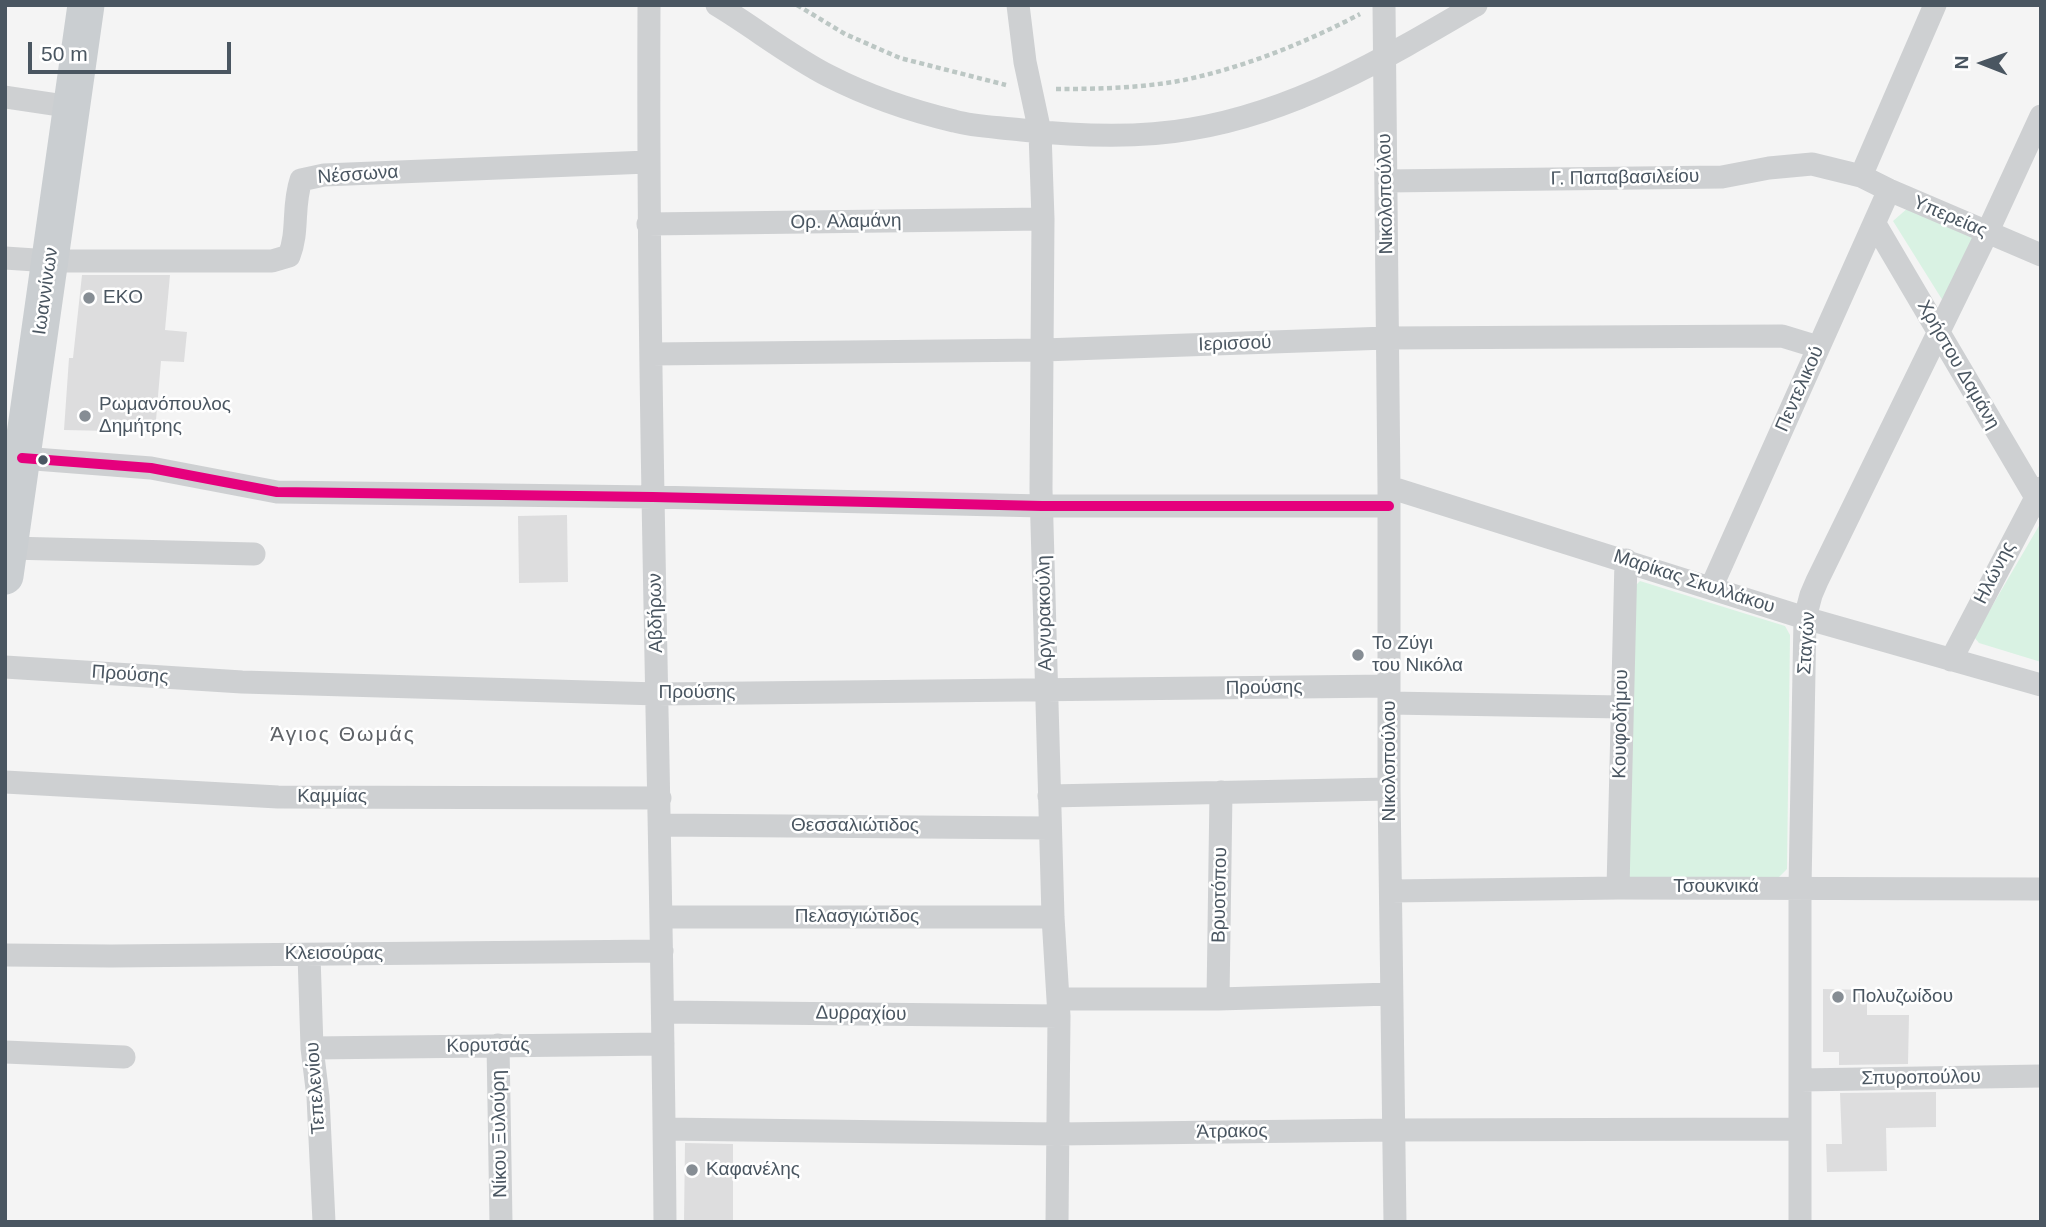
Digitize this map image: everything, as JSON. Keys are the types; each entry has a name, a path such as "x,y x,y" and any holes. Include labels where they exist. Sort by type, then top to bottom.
{"main road":[{"name":"Ιωαννίνων","path":"7,562 22,458 16,418 50,261 86,5"}],"street":[{"name":"Αβδήρων","path":"649,5 648,224 660,798 665,1222"},
{"path":"718,5 807,63 858,89 955,122 1088,135 1134,134 1201,127 1259,113 1384,59 1476,5"},
{"name":"Αργυρακούλη","path":"1018,5 1025,62 1040,132 1043,219 1042,506 1053,918 1059,1008 1057,1222"},
{"path":"1861,176 1935,5"},
{"name":"Νικολοπούλου","path":"1374,8 1384,59 1395,1222"},
{"path":"5,97 72,107"},
{"name":"Σταγών","path":"1800,1222 1800,887 1805,618 1817,581 1987,233 2041,116"},
{"name":"Νέσσωνα","path":"50,261 272,261 289,256 294,244 295,197 301,180 324,175 648,162"},
{"name":"Γ. Παπαβασιλείου","path":"1386,181 1723,177 1769,168 1812,164 1861,176"},
{"name":"Υπερείας","path":"1861,176 2041,255"},
{"name":"Πεντελικού","path":"1711,588 1889,190"},
{"name":"Ορ. Αλαμάνη","path":"648,224 1043,219"},
{"name":"Χρήστου Δαμάνη","path":"1875,224 2039,497"},
{"path":"5,258 50,261"},
{"name":"Ιερισσού","path":"651,354 1043,351 1387,338 1782,336 1818,347"},
{"name":"Μαρίκας Σκυλλάκου","path":"22,458 151,468 277,492 1042,506 1389,497 1626,560 1805,618 2041,685"},
{"name":"Ηλώνης","path":"1951,660 2039,497"},
{"path":"7,562 254,554"},
{"name":"Κουφοδήμου","path":"1618,888 1626,560"},
{"name":"Προύσης","path":"5,667 242,682 658,694 1046,691 1389,694 1622,707"},
{"name":"Καμμίας","path":"5,782 278,797 660,798"},
{"path":"1049,796 1389,789"},
{"name":"Βρυοτόπου","path":"1218,999 1221,792"},
{"name":"Θεσσαλιώτιδος","path":"660,825 1050,828"},
{"name":"Τσουκνικά","path":"1391,891 1800,887 2041,888"},
{"name":"Πελασγιώτιδος","path":"661,917 1053,918"},
{"name":"Κλεισούρας","path":"5,954 309,955 662,951"},
{"name":"Τεπελενίου","path":"309,955 312,1048 318,1097 324,1222"},
{"name":"Δυρραχίου","path":"663,1012 1059,1008 1218,999 1391,994"},
{"name":"Κορυτσάς","path":"312,1048 663,1044"},
{"name":"Νίκου Ξυλούρη","path":"498,1045 501,1222"},
{"path":"5,1052 124,1057"},
{"name":"Σπυροπούλου","path":"1801,1080 2041,1076"},
{"name":"Άτρακος","path":"664,1129 1057,1134 1800,1129"}],"path":[{"path":"797,5 845,34 900,58 986,81 1031,89 1110,89 1183,80 1242,65 1327,31 1374,8"}],"green space":[{"path":"1909,207 1975,238 1943,301 1893,221"},
{"path":"2040,524 2041,662 1979,643 1974,637"},
{"path":"1640,581 1785,626 1790,635 1787,869 1778,878 1629,878 1632,589"}],"building":[{"path":"82,275 170,275 165,330 187,332 184,362 161,361 155,432 64,430 69,358 73,358"},
{"path":"567,515 568,582 519,583 518,516"},
{"path":"1823,989 1867,990 1867,1015 1909,1015 1908,1064 1839,1065 1839,1052 1823,1052"},
{"path":"1936,1092 1936,1127 1886,1128 1887,1171 1827,1172 1826,1144 1842,1144 1840,1093"},
{"path":"685,1143 733,1144 733,1222 684,1222"}],"transit line":[{"path":"22,458 151,468 277,492 1042,506 1389,506"}],"place":[{"name":"EKO","path":"89,298"},
{"name":"Ρωμανόπουλος Δημήτρης","path":"85,416"},
{"name":"Το Ζύγι του Νικόλα","path":"1358,655"},
{"name":"Πολυζωίδου","path":"1838,997"},
{"name":"Καφανέλης","path":"692,1170"}],"district":[{"name":"Άγιος Θωμάς","path":"343,735"}]}
